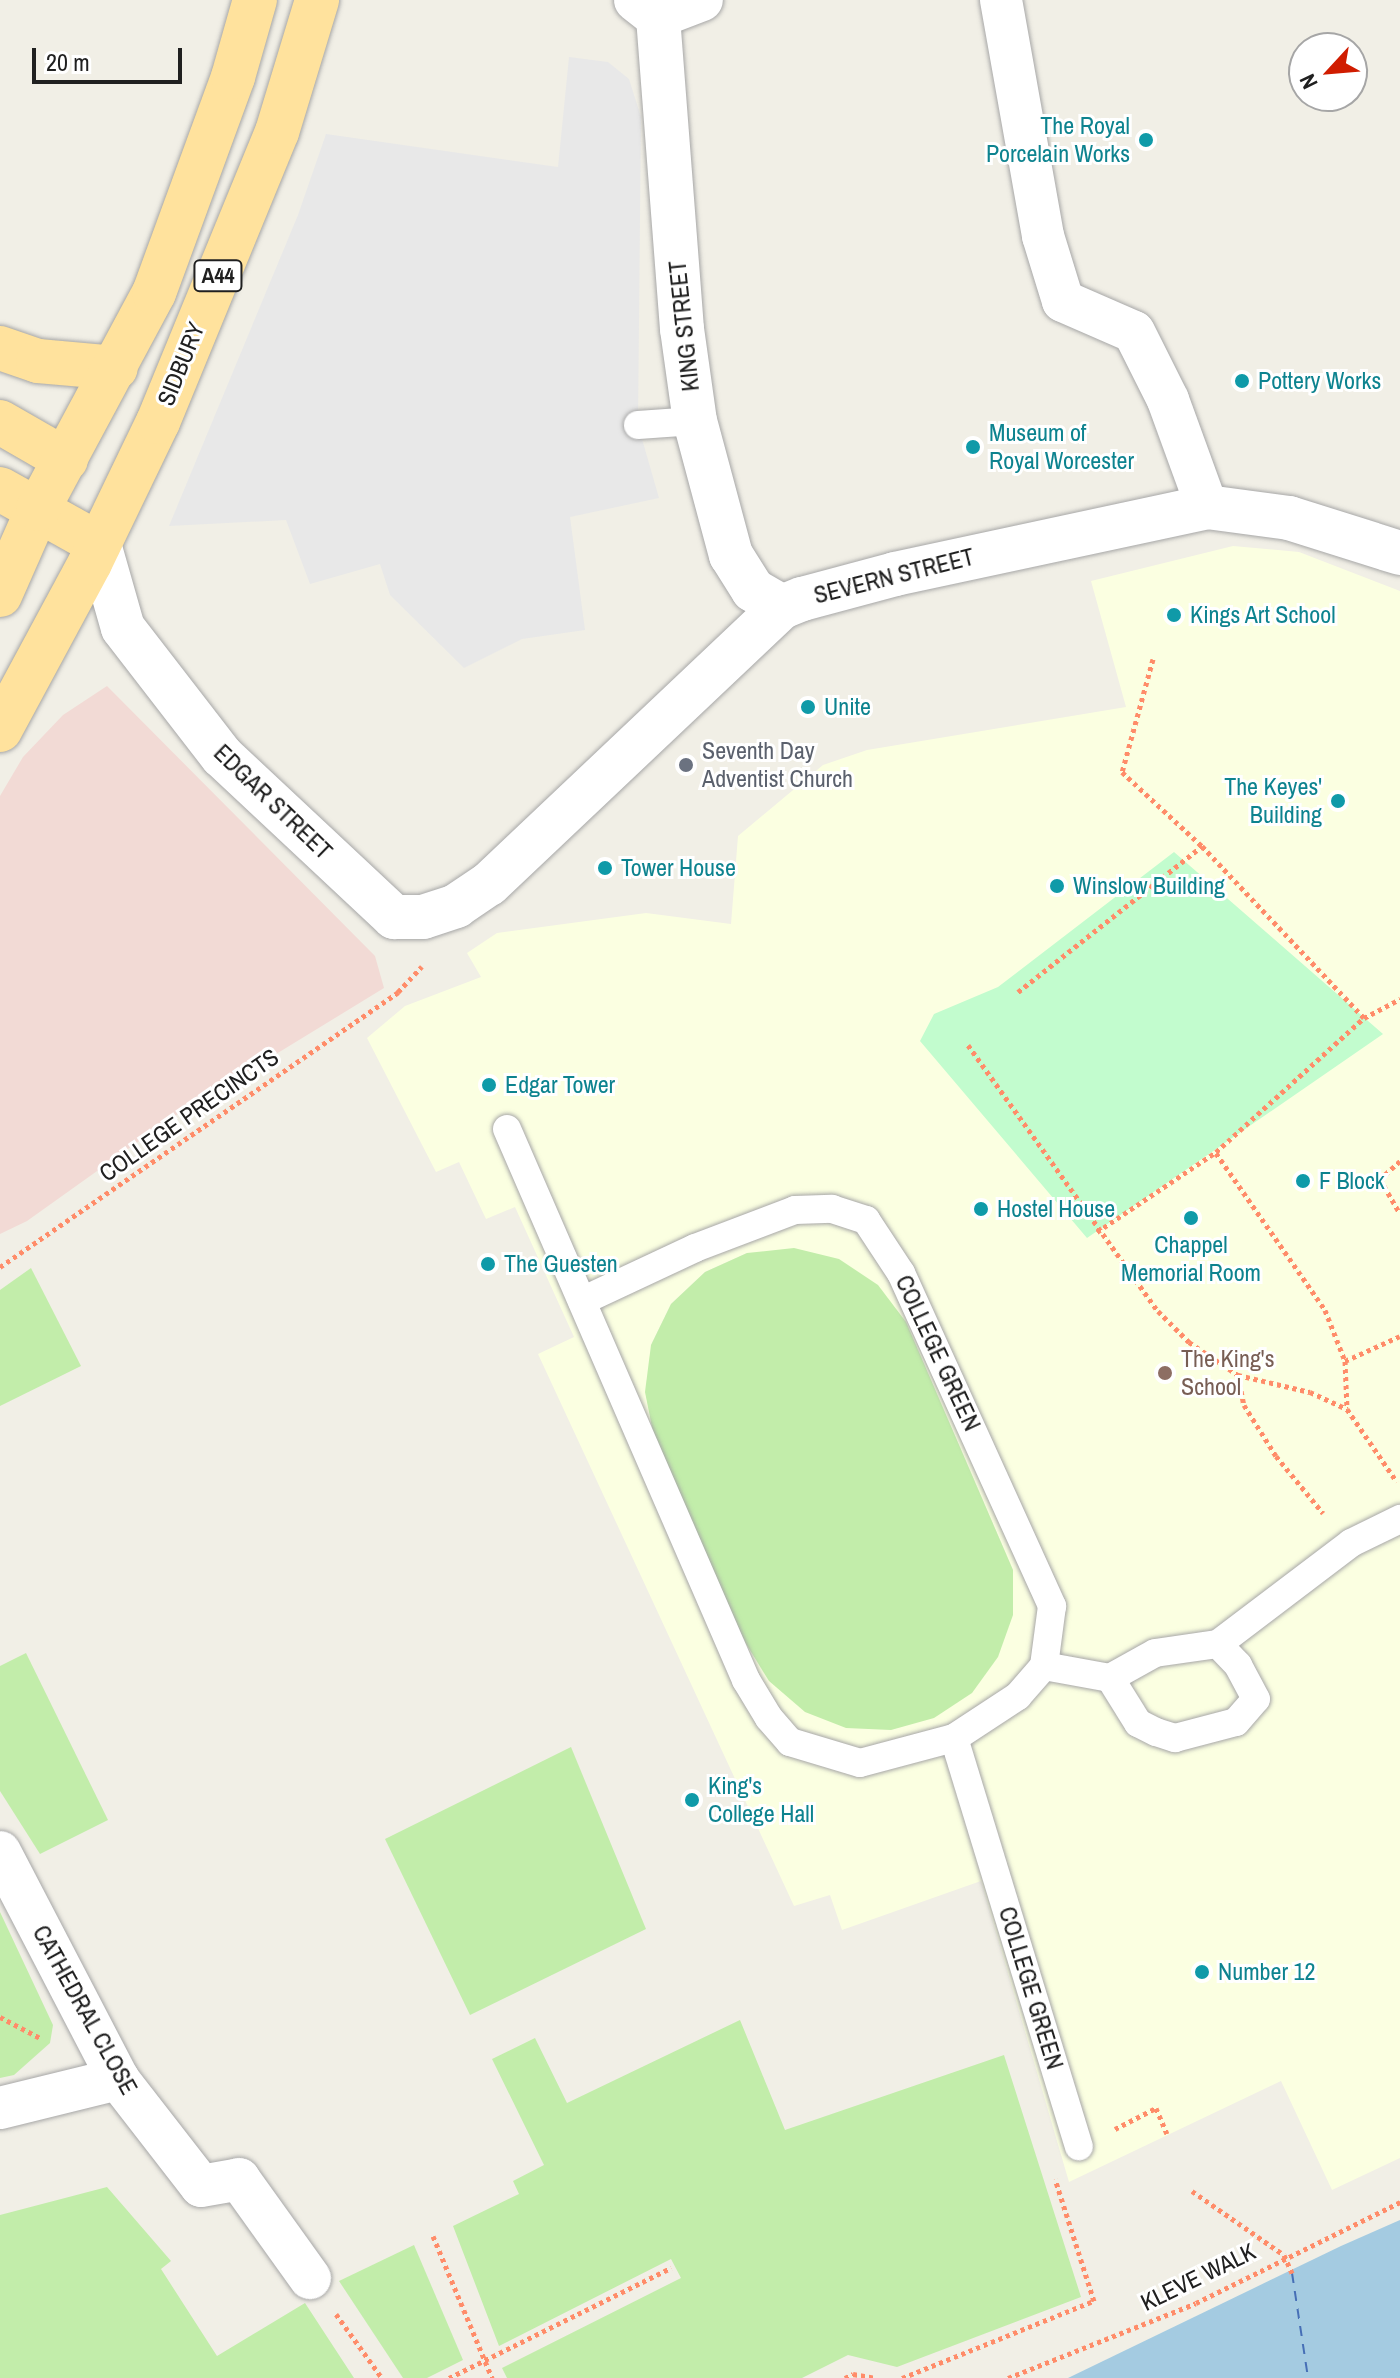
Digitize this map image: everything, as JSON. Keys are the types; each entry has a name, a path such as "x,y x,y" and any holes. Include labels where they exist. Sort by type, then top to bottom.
{"main road":[{"name":"A44","path":"0,595 38,509 154,293 233,77 255,0"},
{"name":"SIDBURY","path":"99,544 158,422 277,132 317,0"},
{"path":"0,348 38,361 116,368"},
{"path":"0,422 66,460 99,544"},
{"path":"0,489 99,544"},
{"name":"A44","path":"0,730 99,544"}],"street":[{"path":"647,9 702,0"},
{"path":"1001,0 1043,236 1063,301 1134,332 1168,400 1207,507"},
{"name":"KING STREET","path":"647,9 695,421 731,555 753,590 782,607"},
{"name":"SEVERN STREET","path":"489,884 782,607 895,574 1207,507 1289,518 1400,553"},
{"name":"EDGAR STREET","path":"99,544 123,628 222,756 394,917 423,917 456,906 489,884"},
{"name":"CATHEDRAL CLOSE","path":"0,1852 118,2079 201,2186 239,2179 318,2289"},
{"path":"0,2108 118,2079"}],"lane":[{"path":"638,425 695,421"},
{"path":"507,1129 746,1680 769,1718 790,1742 860,1763 954,1738 1018,1696 1044,1666 1110,1678 1155,1653 1218,1644 1351,1543 1400,1519"},
{"name":"COLLEGE GREEN","path":"582,1301 695,1248 795,1210 832,1209 866,1220 901,1273 1048,1588 1052,1638 1044,1666"},
{"path":"1110,1678 1138,1723 1156,1732 1175,1738 1236,1722 1256,1699 1218,1644"},
{"name":"COLLEGE GREEN","path":"954,1738 1079,2146"}],"path":[{"path":"1153,659 1122,772 1202,846 1364,1018"},
{"path":"1018,992 1202,846"},
{"name":"COLLEGE PRECINCTS","path":"0,1267 398,992 431,957"},
{"path":"1097,1232 1216,1152 1364,1018 1400,999"},
{"path":"968,1045 1097,1232 1158,1311 1189,1342 1238,1375 1310,1392 1347,1409 1400,1486"},
{"path":"1216,1152 1325,1310 1345,1361 1347,1409"},
{"path":"1400,1161 1380,1179 1400,1213"},
{"path":"1345,1361 1400,1336"},
{"path":"1238,1375 1244,1405 1276,1456 1351,1543"},
{"path":"0,2017 45,2041"},
{"path":"902,2378 1094,2301 1049,2159 1156,2108 1167,2134"},
{"path":"1192,2191 1284,2255 1292,2273"},
{"name":"KLEVE WALK","path":"1008,2378 1196,2303 1284,2255 1400,2202"},
{"path":"433,2236 492,2378"},
{"path":"449,2378 671,2268"},
{"path":"318,2289 382,2378"},
{"path":"845,2378 853,2374 876,2378"}],"shaded area":[{"path":"569,57 608,62 629,79 641,117 638,425 659,498 570,517 585,630 522,639 464,668 390,595 380,564 310,584 286,520 169,526 298,215 326,134 558,167"},
{"name":"The King's School","path":"1233,546 1299,552 1400,591 1400,2158 1332,2190 1281,2081 1069,2182 981,1881 842,1930 830,1895 794,1906 538,1354 574,1337 515,1207 486,1219 459,1162 436,1172 367,1038 405,1006 481,977 467,953 497,933 646,913 731,924 738,836 823,765 867,750 1126,707 1091,581","holes":["747,1253 906,1322 1013,1570 745,1642 654,1437 651,1345 671,1304 705,1272"]},
{"path":"107,686 375,956 384,988 170,1119 27,1221 0,1234 0,796 23,757 63,715"}],"green space":[{"path":"1174,852 1383,1034 1087,1238 920,1041 934,1014 998,987"},
{"path":"794,1248 839,1259 878,1285 906,1322 1013,1570 1013,1615 998,1657 972,1693 934,1718 891,1730 846,1728 805,1712 769,1681 745,1642 654,1437 645,1392 651,1345 671,1304 705,1272 747,1253"},
{"path":"31,1268 81,1366 0,1406 0,1290"},
{"path":"26,1653 108,1820 40,1854 0,1791 0,1666"},
{"path":"571,1747 646,1929 470,2015 385,1839"},
{"path":"0,1912 53,2025 50,2043 14,2075 0,2078"},
{"path":"740,2020 785,2130 1004,2055 1081,2297 897,2367 848,2355 802,2378 507,2378 502,2368 681,2278 671,2259 499,2346 453,2226 519,2194 513,2181 544,2165 492,2059 535,2038 567,2103"},
{"path":"107,2187 171,2261 161,2269 217,2356 305,2303 354,2378 0,2378 0,2215"},
{"path":"414,2245 463,2360 427,2378 403,2378 339,2281"}],"water":[{"path":"1400,2220 1400,2378 1068,2378 1341,2246"}],"ferry route":[{"path":"1292,2273 1308,2378"}],"place":[{"name":"The Royal Porcelain Works","path":"1146,140"},
{"name":"Pottery Works","path":"1242,381"},
{"name":"Museum of Royal Worcester","path":"973,447"},
{"name":"Kings Art School","path":"1174,615"},
{"name":"Unite","path":"808,707"},
{"name":"Seventh Day Adventist Church","path":"686,765"},
{"name":"The Keyes' Building","path":"1338,801"},
{"name":"Tower House","path":"605,868"},
{"name":"Winslow Building","path":"1057,886"},
{"name":"Edgar Tower","path":"489,1085"},
{"name":"F Block","path":"1303,1181"},
{"name":"Hostel House","path":"981,1209"},
{"name":"Chappel Memorial Room","path":"1191,1218"},
{"name":"The Guesten","path":"488,1264"},
{"name":"The King's School","path":"1165,1373"},
{"name":"King's College Hall","path":"692,1800"},
{"name":"Number 12","path":"1202,1972"}]}
